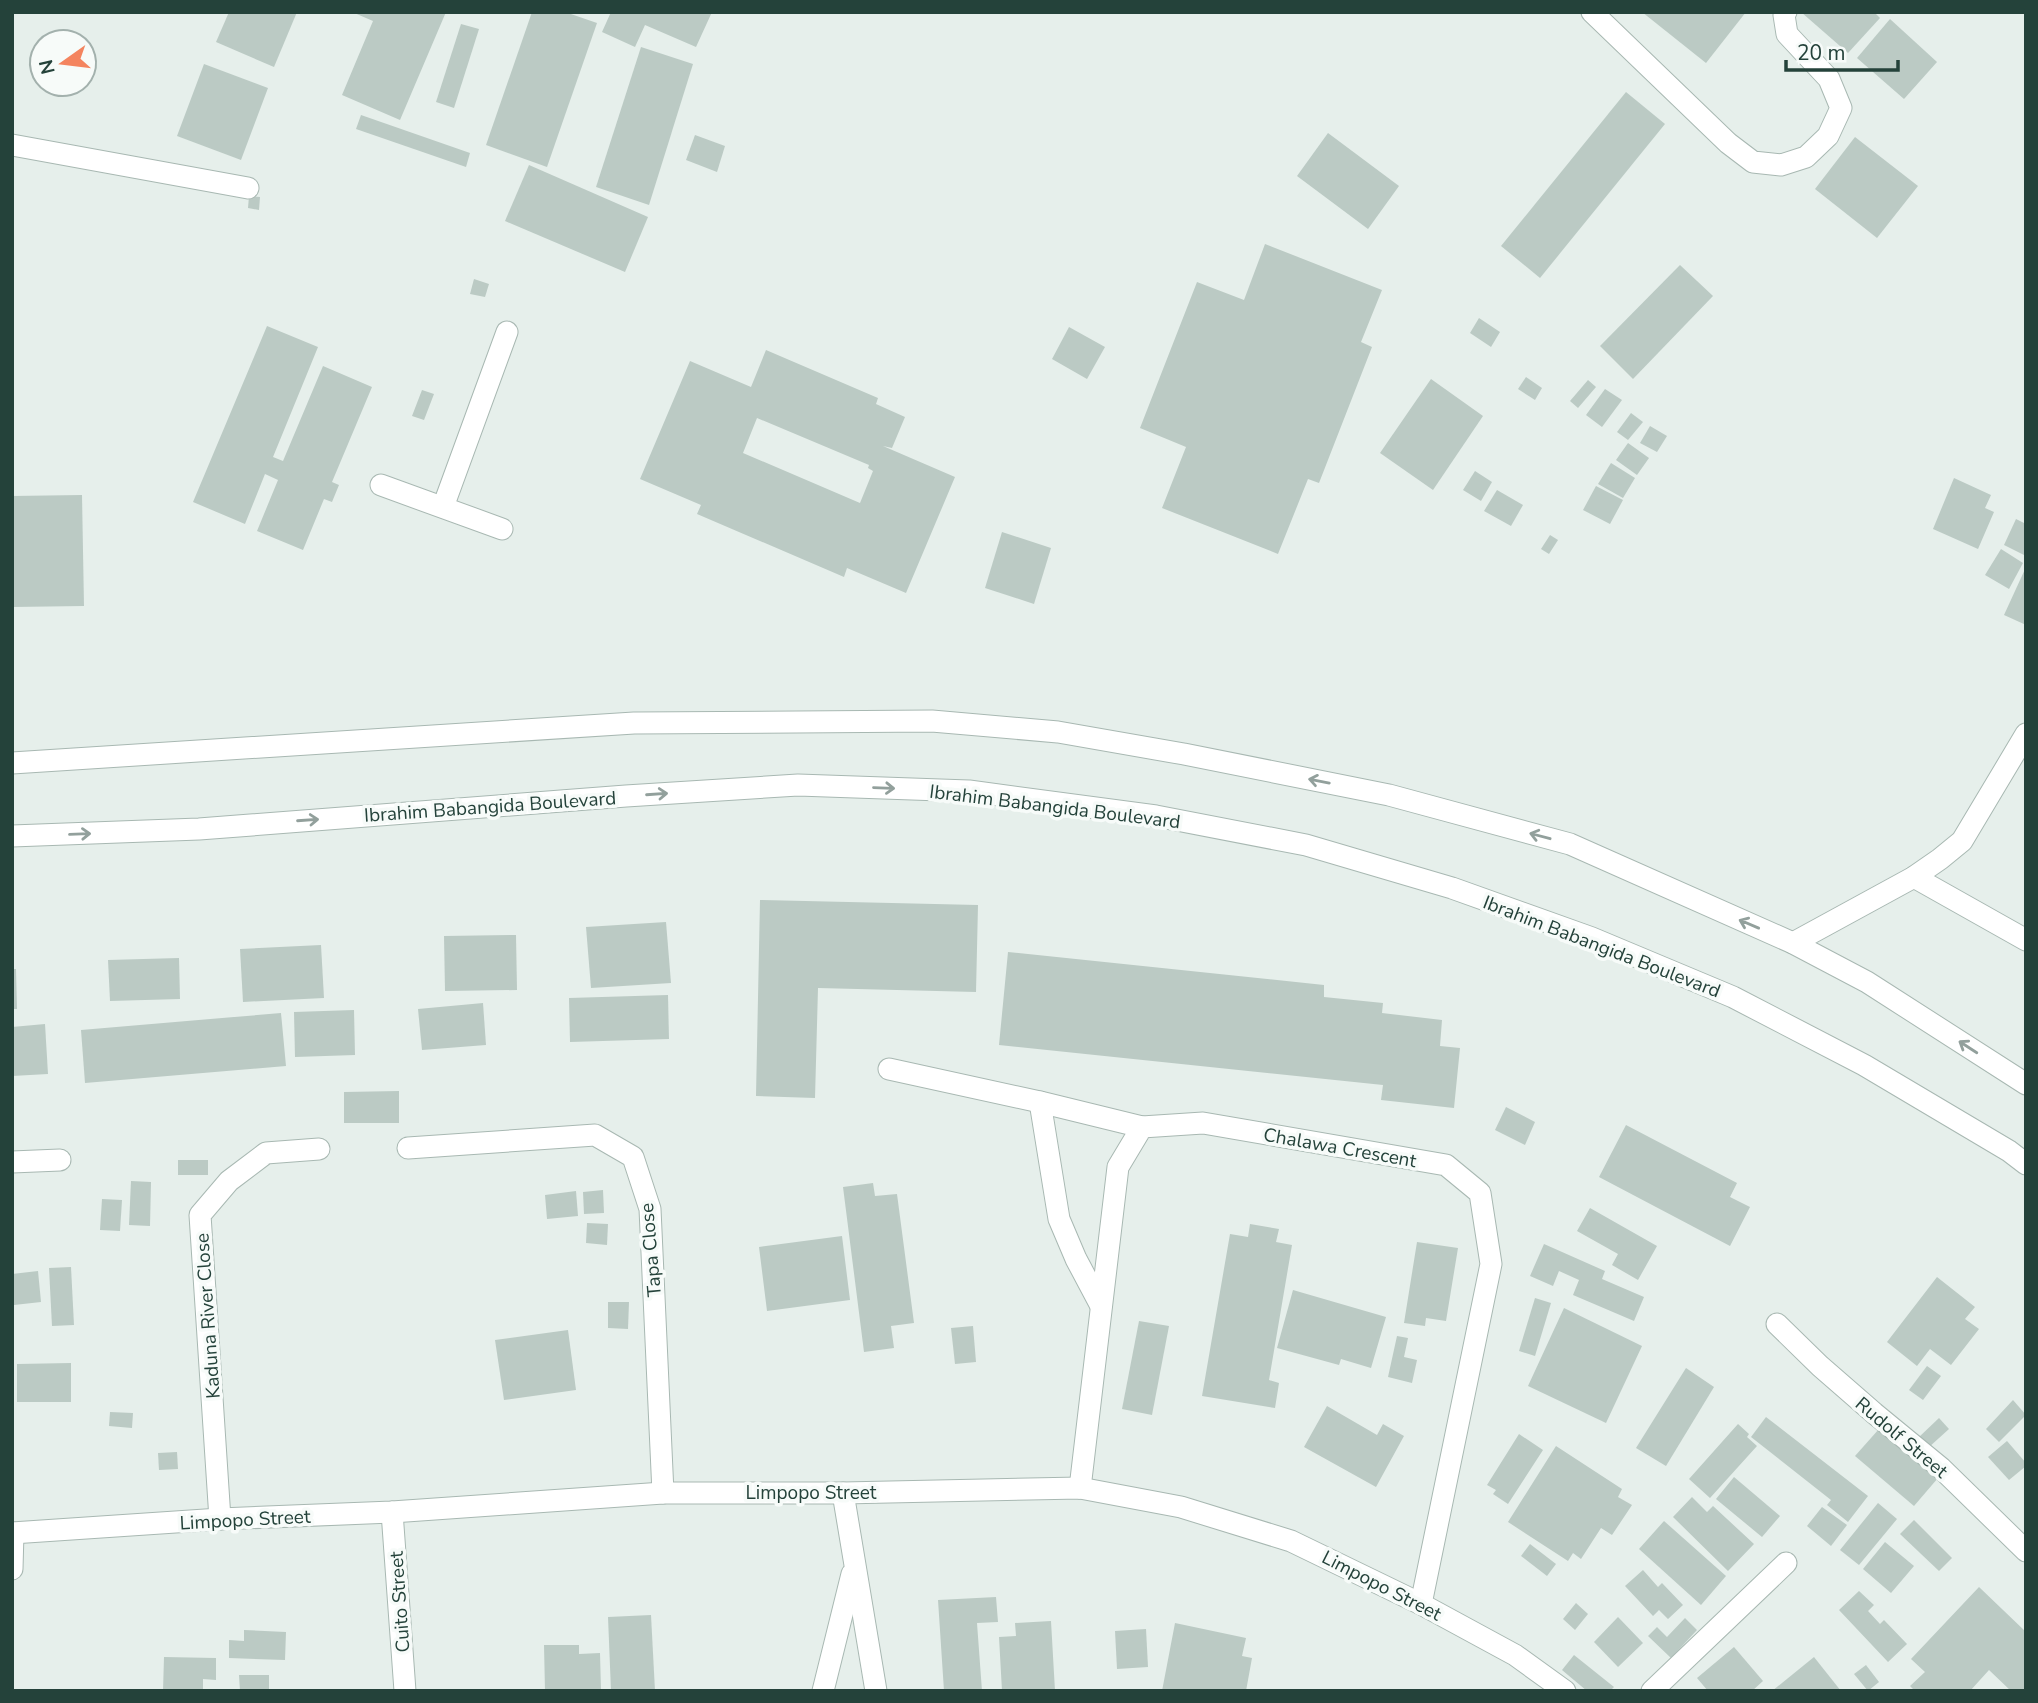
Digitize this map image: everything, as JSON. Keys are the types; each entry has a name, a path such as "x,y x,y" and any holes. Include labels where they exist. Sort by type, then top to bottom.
{"street":[{"path":"1592,12 1728,143 1753,162 1781,165 1806,157 1828,136 1841,108 1829,79 1787,34 1784,15 1786,12"},
{"path":"12,145 248,188"},
{"path":"443,507 507,332"},
{"path":"381,485 502,529"},
{"path":"12,763 634,723 932,721 1058,732 1389,794 1570,844 1793,943 1867,982 2026,1084"},
{"path":"1793,943 1913,877 1962,841 2026,734"},
{"name":"Ibrahim Babangida Boulevard","path":"12,835 199,828 798,785 969,791 1156,816 1306,845 1452,888 1592,938 1745,1003 1864,1065 2009,1151 2026,1164"},
{"path":"1913,877 2026,940"},
{"name":"Chalawa Crescent","path":"888,1069 1142,1127 1203,1123 1446,1165 1480,1193 1491,1264 1421,1604"},
{"path":"1040,1102 1059,1219 1101,1306"},
{"path":"1080,1488 1118,1167 1142,1127"},
{"name":"Tapa Close","path":"408,1148 595,1135 633,1157 650,1209 663,1493"},
{"name":"Kaduna River Close","path":"220,1519 200,1215 229,1181 266,1153 319,1149"},
{"path":"12,1162 60,1160"},
{"name":"Rudolf Street","path":"1777,1324 1874,1413 1941,1468 2026,1551"},
{"name":"Limpopo Street","path":"13,1533 220,1519 392,1512 663,1493 843,1493 1080,1488 1181,1507 1291,1541 1421,1604 1514,1655 1565,1691"},
{"path":"843,1493 876,1691"},
{"name":"Cuito Street","path":"392,1512 405,1691"},
{"path":"12,1569 13,1533"},
{"path":"823,1691 855,1563"},
{"path":"1652,1691 1786,1563"}],"building":[{"path":"229,12 297,12 274,67 216,42"},
{"path":"352,12 446,12 400,120 342,95 373,21"},
{"path":"532,12 565,12 597,23 547,167 486,145"},
{"path":"611,12 712,12 696,47 645,25 635,47 602,32"},
{"path":"1642,12 1746,12 1706,63"},
{"path":"1801,12 1874,12 1880,18 1848,53"},
{"path":"1890,19 1937,62 1904,99 1857,58"},
{"path":"461,24 479,29 454,108 436,102"},
{"path":"641,47 693,64 649,205 596,187"},
{"path":"204,64 268,88 241,160 177,136"},
{"path":"1626,92 1665,124 1540,278 1501,246"},
{"path":"361,115 470,153 466,167 356,129"},
{"path":"1328,133 1399,186 1368,229 1297,176"},
{"path":"695,135 725,146 717,172 686,160"},
{"path":"1855,137 1918,186 1877,238 1815,189"},
{"path":"529,165 648,217 625,272 505,221"},
{"path":"249,196 260,197 259,210 248,208"},
{"path":"1265,244 1382,290 1361,342 1372,347 1319,483 1308,479 1278,554 1162,508 1186,447 1140,428 1197,282 1244,300"},
{"path":"1680,265 1713,296 1633,379 1600,346"},
{"path":"474,279 489,284 485,297 470,294"},
{"path":"1479,318 1500,332 1491,347 1470,333"},
{"path":"267,326 318,347 273,457 283,461 323,366 372,387 332,482 339,485 332,502 324,499 303,550 257,531 278,480 265,474 245,524 193,502"},
{"path":"1069,327 1105,347 1087,379 1052,359"},
{"path":"766,350 878,398 876,404 905,417 892,448 883,446 955,477 906,593 847,568 844,577 697,514 701,505 640,479 690,361 751,387","holes":["757,418 869,465 868,468 873,471 860,503 743,453"]},
{"path":"1526,377 1542,388 1535,400 1518,389"},
{"path":"1431,379 1483,416 1433,490 1380,453"},
{"path":"1588,380 1596,387 1578,408 1570,401"},
{"path":"1605,389 1622,400 1602,427 1586,415"},
{"path":"422,390 434,394 424,420 412,416"},
{"path":"1631,413 1643,422 1628,440 1617,432"},
{"path":"1650,426 1667,436 1657,452 1640,443"},
{"path":"1628,443 1649,458 1637,475 1616,460"},
{"path":"1611,463 1635,478 1623,498 1598,484"},
{"path":"1475,471 1492,482 1481,501 1463,490"},
{"path":"1954,478 1991,495 1985,508 1994,512 1978,549 1933,529"},
{"path":"1596,486 1623,500 1610,524 1583,510"},
{"path":"1497,490 1523,505 1511,526 1484,511"},
{"path":"82,495 84,606 12,607 12,496"},
{"path":"2016,519 2026,524 2026,556 2004,545"},
{"path":"1002,532 1051,548 1034,604 985,588"},
{"path":"1550,535 1558,540 1549,554 1541,549"},
{"path":"2001,549 2023,563 2009,589 1985,575"},
{"path":"2026,567 2026,625 2004,615"},
{"path":"760,900 978,905 976,992 818,988 815,1098 756,1096"},
{"path":"666,922 671,983 591,988 586,927"},
{"path":"516,935 517,990 445,991 444,936"},
{"path":"321,945 324,998 243,1002 240,949"},
{"path":"1008,952 1324,985 1324,997 1383,1003 1382,1013 1442,1020 1440,1046 1460,1048 1454,1108 1381,1100 1383,1085 999,1045"},
{"path":"179,958 180,999 110,1001 108,960"},
{"path":"12,969 16,969 17,1009 12,1009"},
{"path":"668,995 669,1039 570,1042 569,998"},
{"path":"483,1003 486,1045 422,1050 418,1009"},
{"path":"354,1010 355,1055 295,1057 294,1012"},
{"path":"281,1013 286,1066 85,1083 81,1030"},
{"path":"45,1024 48,1074 12,1076 12,1027"},
{"path":"399,1091 399,1123 344,1123 344,1092"},
{"path":"1506,1107 1535,1122 1525,1145 1495,1130"},
{"path":"1626,1125 1737,1183 1730,1197 1750,1207 1730,1246 1599,1177"},
{"path":"178,1160 208,1160 208,1175 178,1175"},
{"path":"131,1181 151,1182 150,1226 129,1225"},
{"path":"873,1183 875,1196 897,1194 914,1323 891,1326 894,1348 864,1352 843,1187"},
{"path":"603,1190 604,1213 584,1214 583,1192"},
{"path":"576,1191 578,1216 547,1219 545,1195"},
{"path":"102,1199 122,1200 120,1231 100,1230"},
{"path":"1590,1208 1657,1246 1638,1280 1612,1265 1618,1254 1577,1231"},
{"path":"587,1223 608,1224 607,1245 586,1243"},
{"path":"1250,1224 1279,1229 1276,1242 1292,1245 1269,1380 1279,1383 1275,1408 1202,1396 1230,1234 1248,1237"},
{"path":"842,1236 850,1300 767,1311 759,1247"},
{"path":"1417,1242 1458,1248 1446,1321 1426,1318 1425,1326 1404,1323"},
{"path":"1544,1244 1605,1271 1602,1279 1644,1297 1634,1321 1573,1295 1579,1280 1559,1271 1553,1286 1530,1276"},
{"path":"71,1267 74,1325 52,1326 49,1268"},
{"path":"38,1271 41,1302 14,1305 12,1274"},
{"path":"1937,1277 1975,1307 1965,1319 1979,1329 1951,1365 1930,1349 1917,1366 1887,1342"},
{"path":"1293,1290 1386,1317 1371,1368 1341,1359 1339,1365 1277,1348"},
{"path":"1535,1298 1551,1303 1535,1356 1519,1351"},
{"path":"608,1302 629,1302 628,1329 608,1328"},
{"path":"1564,1308 1642,1346 1606,1423 1528,1386"},
{"path":"1139,1321 1169,1326 1152,1415 1122,1409"},
{"path":"973,1326 976,1362 955,1364 951,1328"},
{"path":"568,1330 576,1390 504,1400 495,1340"},
{"path":"1397,1336 1408,1338 1404,1357 1417,1360 1412,1383 1388,1377"},
{"path":"71,1363 71,1402 17,1402 17,1364"},
{"path":"1927,1366 1941,1376 1923,1400 1909,1390"},
{"path":"1686,1368 1714,1387 1666,1466 1636,1448"},
{"path":"2013,1400 2026,1415 1999,1442 1986,1429"},
{"path":"1327,1406 1377,1435 1383,1424 1404,1436 1376,1487 1304,1447"},
{"path":"110,1412 133,1413 132,1428 109,1426"},
{"path":"1766,1417 1868,1496 1848,1522 1827,1505 1831,1500 1751,1437"},
{"path":"1939,1418 1949,1429 1928,1448 1918,1438"},
{"path":"1738,1424 1757,1446 1710,1498 1689,1479"},
{"path":"1879,1429 1938,1478 1914,1506 1855,1456"},
{"path":"1519,1434 1543,1450 1508,1504 1493,1494 1496,1490 1487,1485"},
{"path":"2007,1441 2026,1463 2026,1466 2009,1480 1988,1457"},
{"path":"1556,1446 1622,1489 1618,1497 1632,1505 1612,1535 1601,1528 1581,1559 1573,1553 1568,1561 1508,1522"},
{"path":"177,1452 178,1469 159,1470 158,1453"},
{"path":"1734,1477 1780,1516 1762,1537 1716,1499"},
{"path":"1692,1497 1707,1512 1713,1506 1754,1544 1728,1571 1673,1517"},
{"path":"1878,1503 1897,1519 1859,1565 1840,1550"},
{"path":"1822,1507 1847,1525 1831,1546 1807,1526"},
{"path":"1914,1520 1952,1558 1939,1571 1900,1534"},
{"path":"1664,1521 1726,1576 1701,1605 1639,1549"},
{"path":"1885,1542 1914,1566 1891,1593 1863,1569"},
{"path":"1530,1544 1556,1564 1547,1576 1521,1556"},
{"path":"1643,1570 1658,1587 1662,1583 1683,1605 1668,1619 1659,1610 1653,1616 1625,1586"},
{"path":"1979,1587 2026,1632 2026,1691 2011,1691 1989,1670 1970,1691 1915,1691 1910,1686 1925,1672 1911,1659"},
{"path":"1859,1591 1874,1605 1868,1611 1880,1624 1884,1620 1907,1644 1888,1662 1839,1610"},
{"path":"996,1597 998,1622 977,1623 982,1691 944,1691 938,1600"},
{"path":"1576,1603 1588,1614 1575,1630 1563,1619"},
{"path":"651,1615 655,1691 611,1691 608,1617"},
{"path":"1618,1617 1643,1643 1618,1667 1594,1642"},
{"path":"1685,1618 1697,1630 1671,1658 1648,1636 1657,1627 1667,1637"},
{"path":"1051,1621 1055,1691 1002,1691 999,1637 1016,1636 1015,1623"},
{"path":"1175,1623 1246,1638 1242,1656 1252,1658 1246,1691 1162,1691"},
{"path":"1146,1629 1148,1667 1117,1669 1115,1631"},
{"path":"244,1630 286,1632 285,1660 229,1658 229,1640 244,1641"},
{"path":"544,1645 579,1645 579,1654 600,1653 601,1691 545,1691"},
{"path":"1734,1647 1763,1681 1752,1691 1708,1691 1697,1678"},
{"path":"1574,1655 1614,1687 1610,1691 1587,1691 1562,1670"},
{"path":"164,1657 216,1658 216,1680 203,1679 203,1691 163,1691"},
{"path":"1814,1657 1841,1691 1772,1691"},
{"path":"1866,1665 1879,1682 1868,1691 1854,1674"},
{"path":"239,1675 269,1675 269,1691 240,1691"}]}
